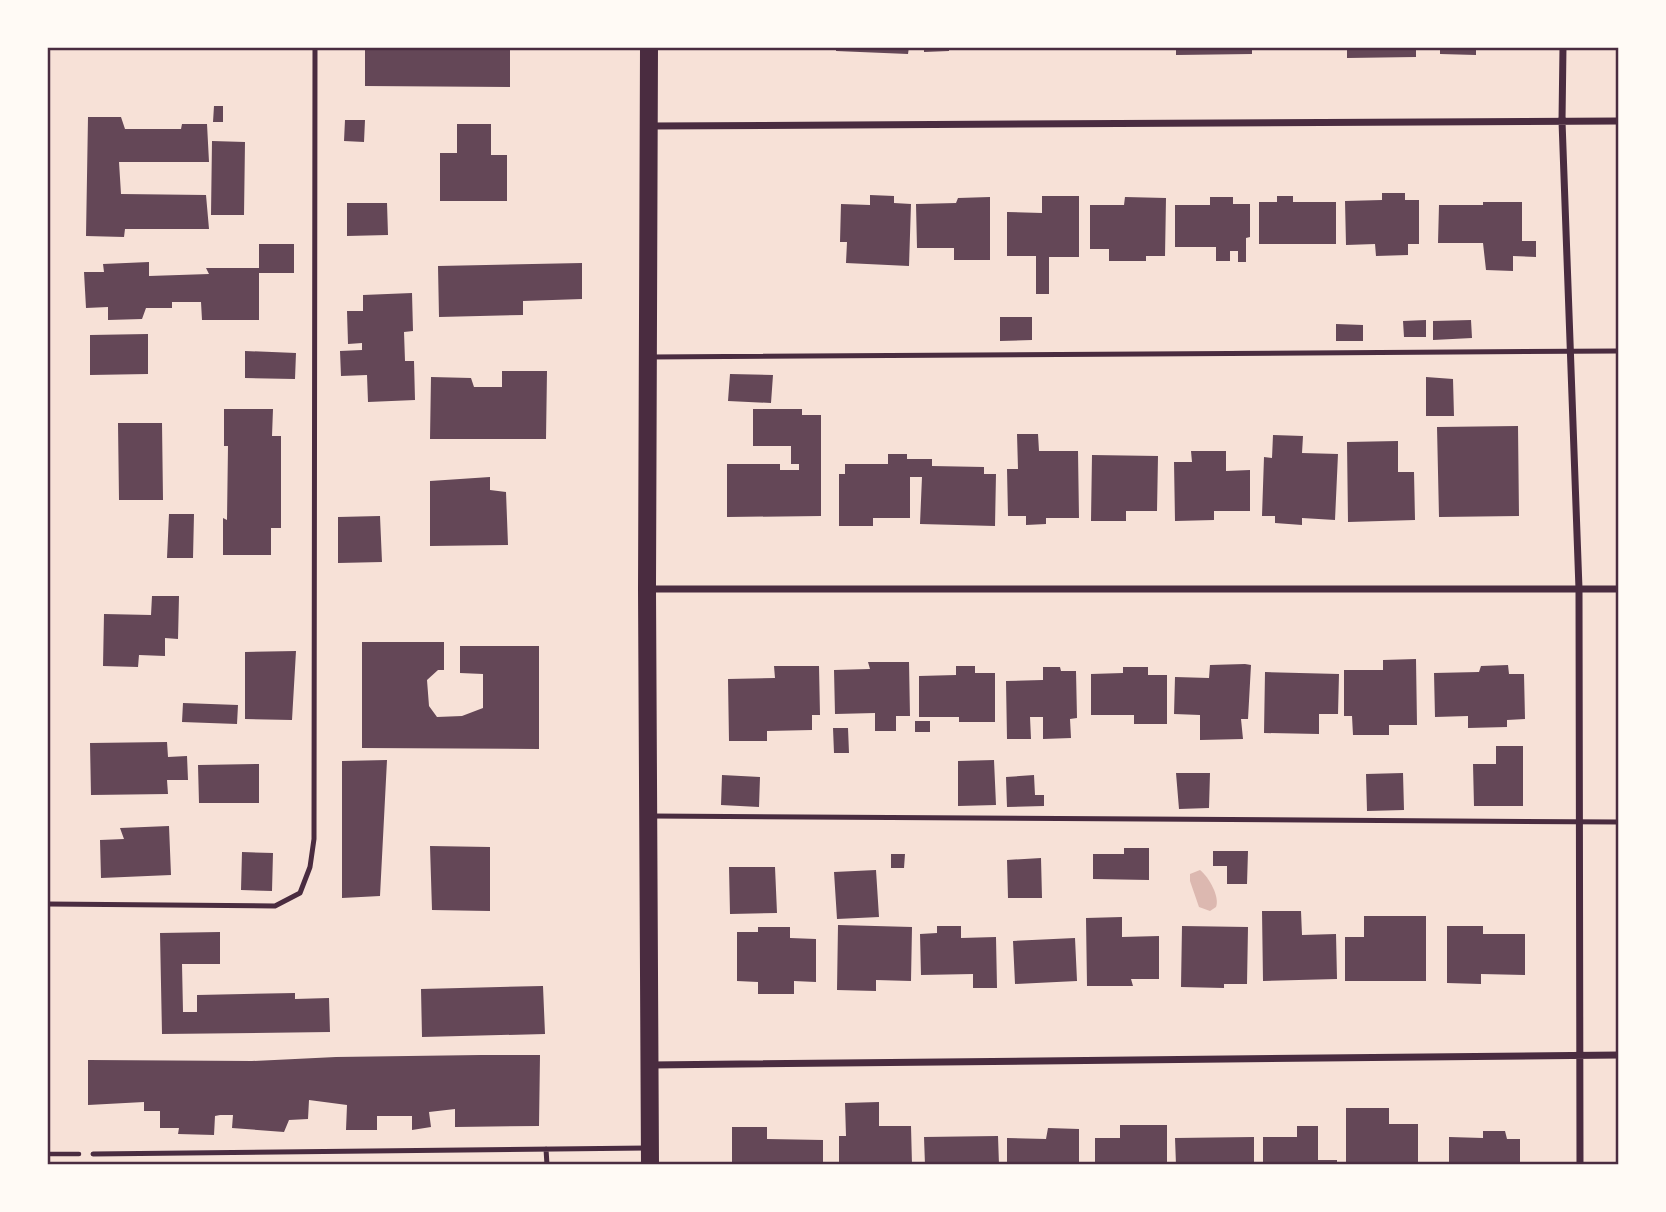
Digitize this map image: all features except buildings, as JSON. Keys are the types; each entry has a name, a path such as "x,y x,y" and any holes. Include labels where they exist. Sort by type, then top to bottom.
{"main road":[{"path":"649,47 647,589 650,1156"}],"street":[{"path":"1563,47 1562,121 1579,589 1580,1165"},
{"path":"650,126 1619,121"},
{"path":"647,589 1619,589"},
{"path":"651,1065 1619,1055"}],"lane":[{"path":"47,904 275,906 300,892 310,867 314,839 315,47"},
{"path":"648,357 1619,351"},
{"path":"649,816 1619,822"},
{"path":"93,1154 547,1149 650,1156"},
{"path":"547,1149 547,1165"}],"path":[{"path":"47,1154 93,1154"}],"shaded area":[{"path":"1200,870 1215,893 1216,907 1210,911 1199,907 1190,881 1190,874"}]}
